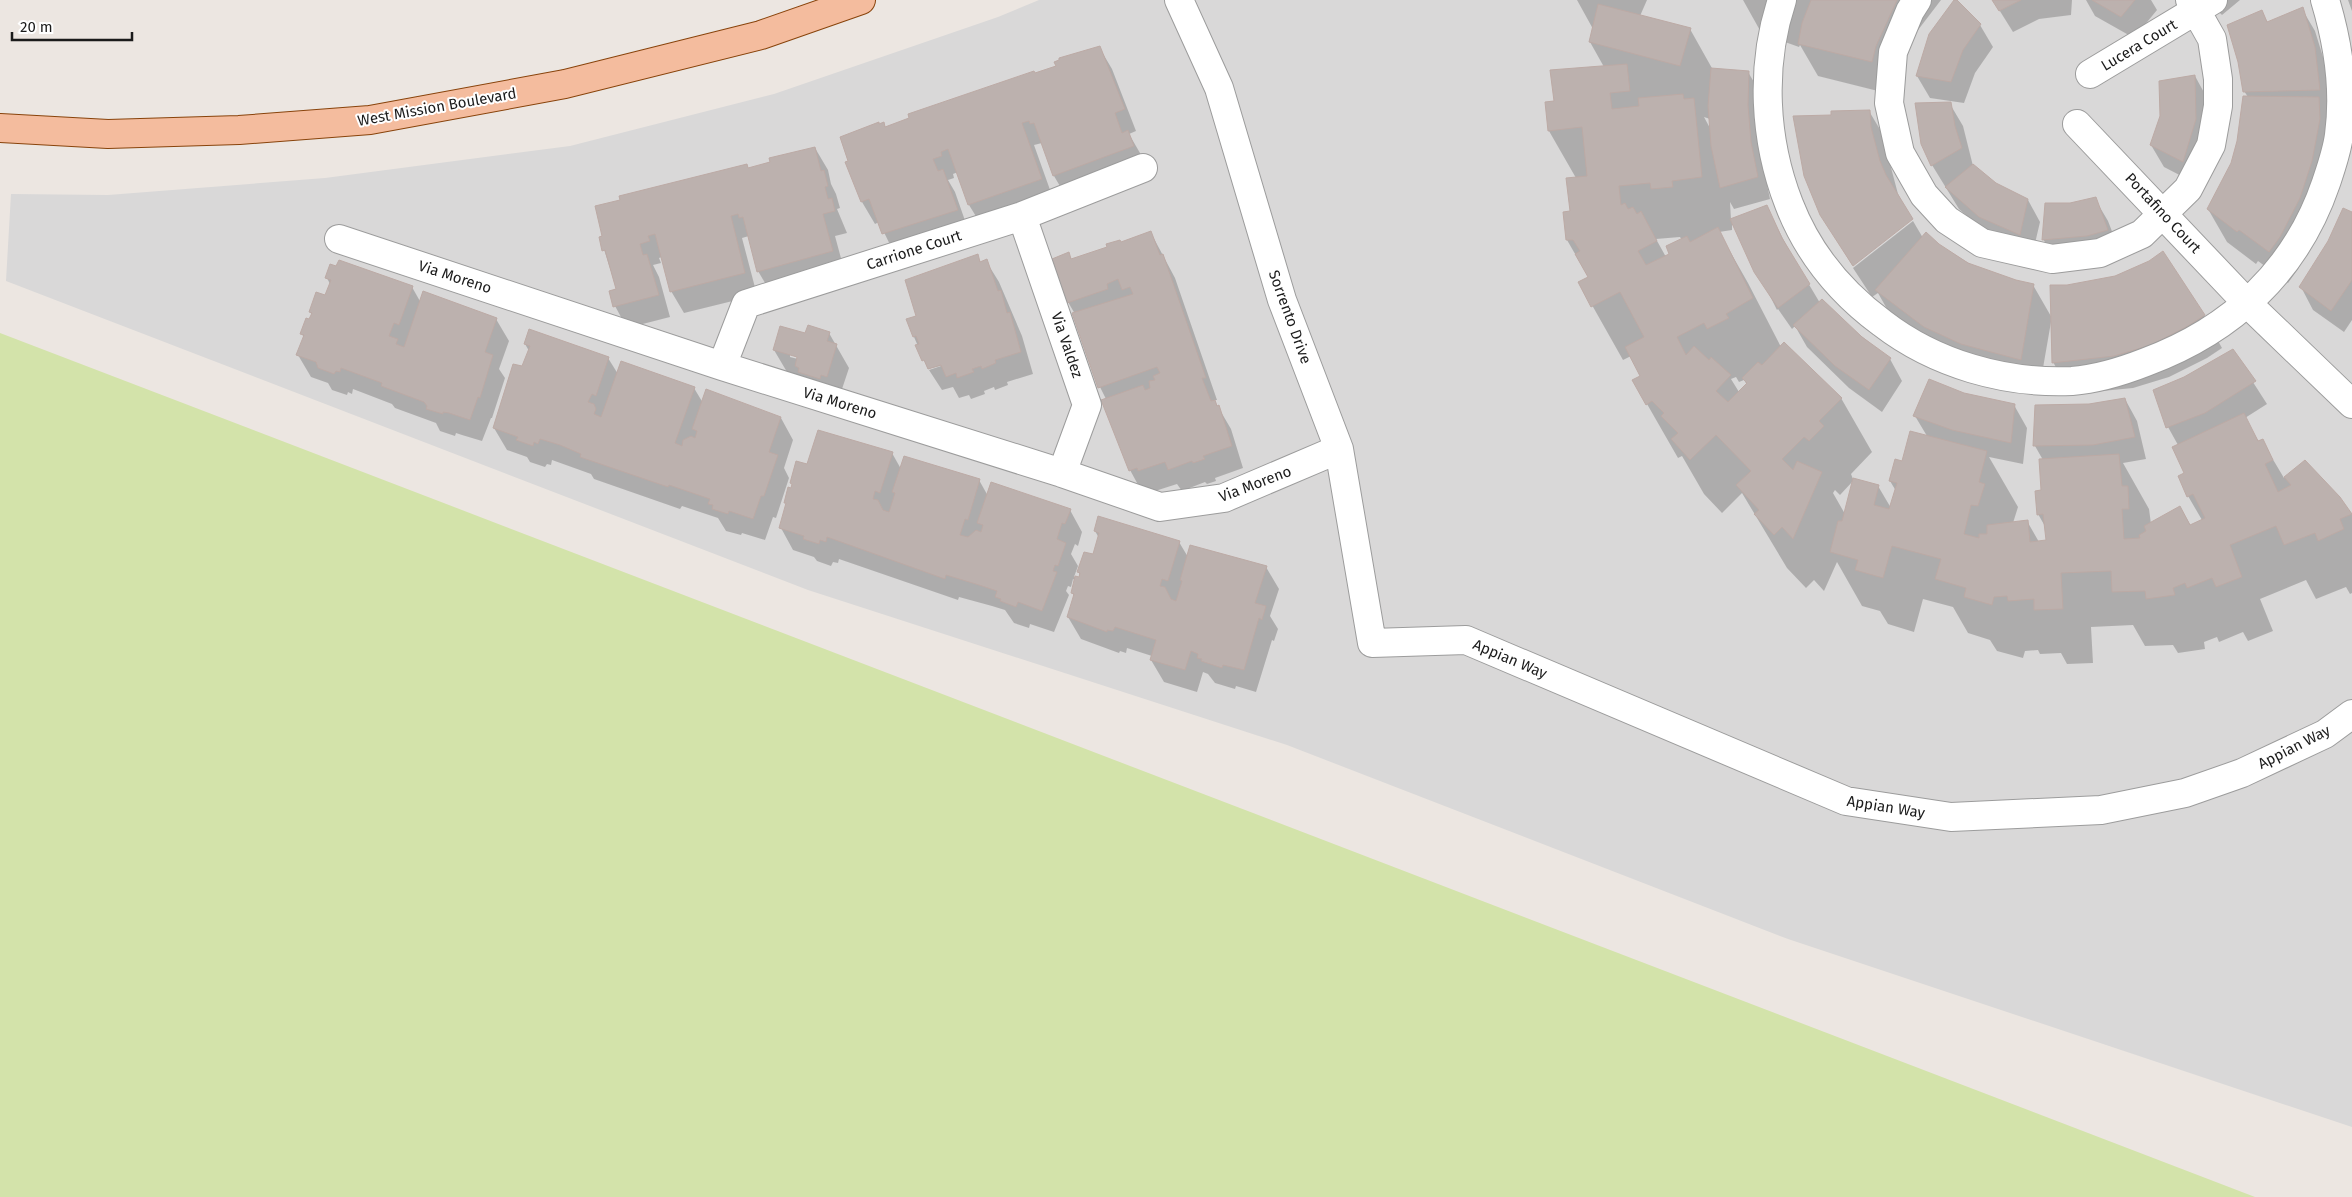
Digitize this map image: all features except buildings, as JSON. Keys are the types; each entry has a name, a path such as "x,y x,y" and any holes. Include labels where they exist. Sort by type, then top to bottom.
{"main road":[{"name":"West Mission Boulevard","path":"0,128 108,134 239,130 370,120 565,84 761,35 861,0"}],"street":[{"name":"Sorrento Drive","path":"1179,0 1219,88 1282,300 1339,449 1372,643"},
{"path":"1782,0 1775,20 1768,71 1768,117 1774,160 1796,222 1815,254 1835,282 1866,312 1901,338 1938,356 1970,369 2034,380 2073,381 2116,373 2179,349 2211,331 2248,304 2278,271 2302,238 2320,199 2337,144 2341,106 2339,65 2333,27 2325,0"},
{"path":"1917,0 1910,10 1893,52 1889,103 1900,153 1924,195 1947,220 1982,243 2052,259 2100,253 2142,234 2188,189 2211,145 2218,106 2218,79 2212,39 2200,3"},
{"name":"Lucera Court","path":"2090,74 2200,3"},
{"name":"Portafino Court","path":"2077,124 2248,304 2352,404"},
{"name":"Carrione Court","path":"722,366 746,304 1022,216 1143,168"},
{"name":"Via Valdez","path":"1022,216 1087,405 1062,473"},
{"name":"Via Moreno","path":"339,239 722,366 1062,473 1160,507 1224,498 1339,449"},
{"name":"Appian Way","path":"1372,643 1466,640 1846,801 1951,817 2100,810 2185,793 2242,774 2325,734 2352,714"}],"shaded area":[{"path":"1039,0 2352,0 2352,1127 1788,939 1287,745 808,590 6,281 11,194 108,195 325,178 570,146 774,94 998,17"}],"green space":[{"path":"0,333 2255,1197 0,1197"}]}
